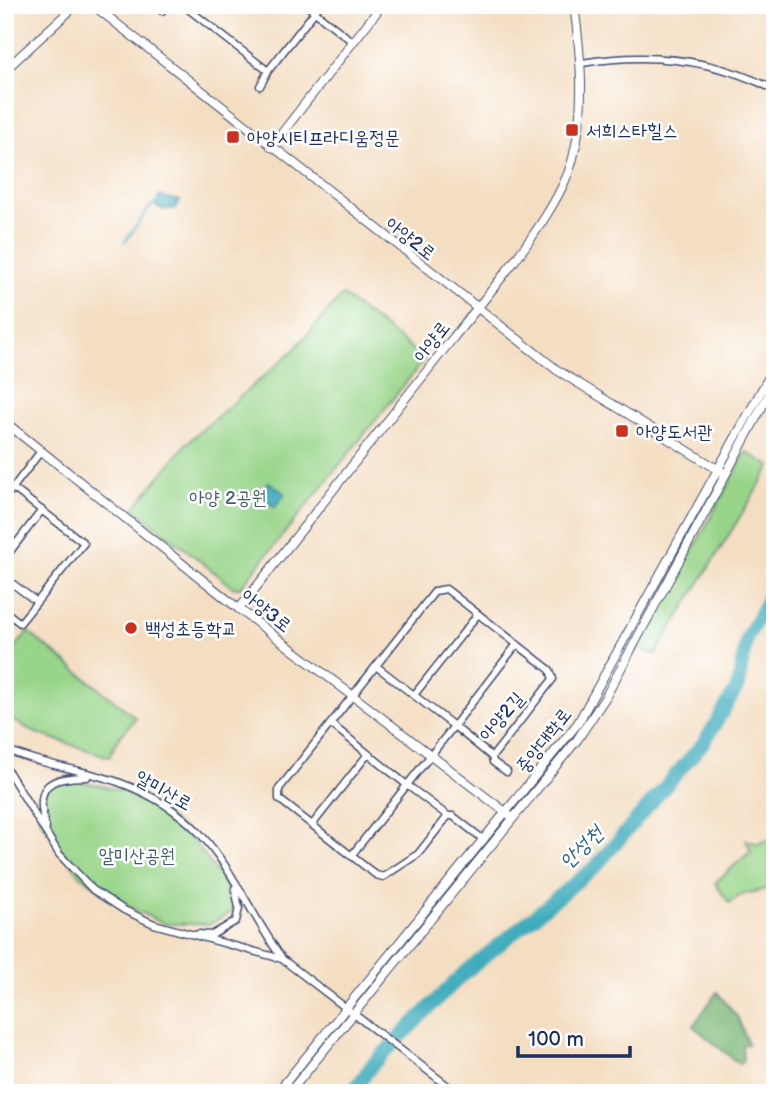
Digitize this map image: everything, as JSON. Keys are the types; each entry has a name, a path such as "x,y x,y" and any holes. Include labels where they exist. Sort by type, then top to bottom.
{"street":[{"path":"5,71 76,5"},
{"name":"아양2로","path":"93,5 476,309 557,370 721,472"},
{"path":"183,5 268,71"},
{"path":"306,5 353,42"},
{"path":"260,86 268,71 320,5"},
{"path":"271,147 382,5"},
{"name":"아양로","path":"239,609 476,309 559,196 573,160 578,131 582,63 574,5"},
{"path":"582,63 631,57 700,62 744,74 775,90"},
{"name":"중앙대학로","path":"721,472 775,366"},
{"name":"중앙대학로","path":"289,1093 509,815 578,723 721,472 775,383"},
{"name":"아양3로","path":"5,422 239,609 509,815"},
{"path":"5,498 41,450"},
{"path":"5,482 84,542 20,623 5,611"},
{"path":"5,558 42,510"},
{"path":"5,578 37,602"},
{"name":"아양2길","path":"351,856 454,726 492,757 553,678 550,670 446,589 435,591 279,789 279,799 351,856 376,875 383,877 418,854 448,816"},
{"path":"414,695 478,614"},
{"path":"376,666 454,726 517,644"},
{"path":"331,724 407,785 484,840"},
{"name":"알미산로","path":"5,749 118,783 176,811 200,831 222,860 282,959"},
{"path":"312,825 368,754"},
{"path":"492,757 493,762 507,772"},
{"name":"알미산로","path":"5,766 48,838 72,871 93,890 124,910 172,929 282,959 457,1093"},
{"path":"48,838 42,808 43,790 51,782 66,777 96,777"},
{"name":"중앙대학로","path":"276,1093 484,840 509,815"},
{"path":"172,929 212,935 236,921 237,893 222,860"}],"green space":[{"name":"아양 2공원","path":"342,295 425,359 241,587 234,588 134,508 187,443 294,350"},
{"path":"746,452 771,466 656,654 639,649"},
{"path":"28,632 136,718 118,739 109,757 36,733 5,716 5,641 15,648"},
{"name":"알미산공원","path":"62,779 119,790 163,813 179,826 205,857 239,908 210,924 165,924 114,900 79,874 39,818 44,792"},
{"path":"775,837 775,887 741,895 729,903 715,883 751,851 746,840 758,844"},
{"path":"717,992 738,1018 748,1044 742,1045 743,1061 739,1064 693,1026"}],"water":[{"path":"159,196 180,201 176,208 164,210 156,206"},
{"path":"269,482 285,494 275,507 259,495"}],"waterway":[{"path":"125,242 149,208 157,202"},
{"name":"안성천","path":"352,1093 372,1065 463,974 596,866 705,741 738,686 747,638 775,585"}],"place":[{"name":"서희스타힐스","path":"572,130"},
{"name":"아양시티프라디움정문","path":"233,137"},
{"name":"아양도서관","path":"622,431"},
{"name":"백성초등학교","path":"131,628"}]}
